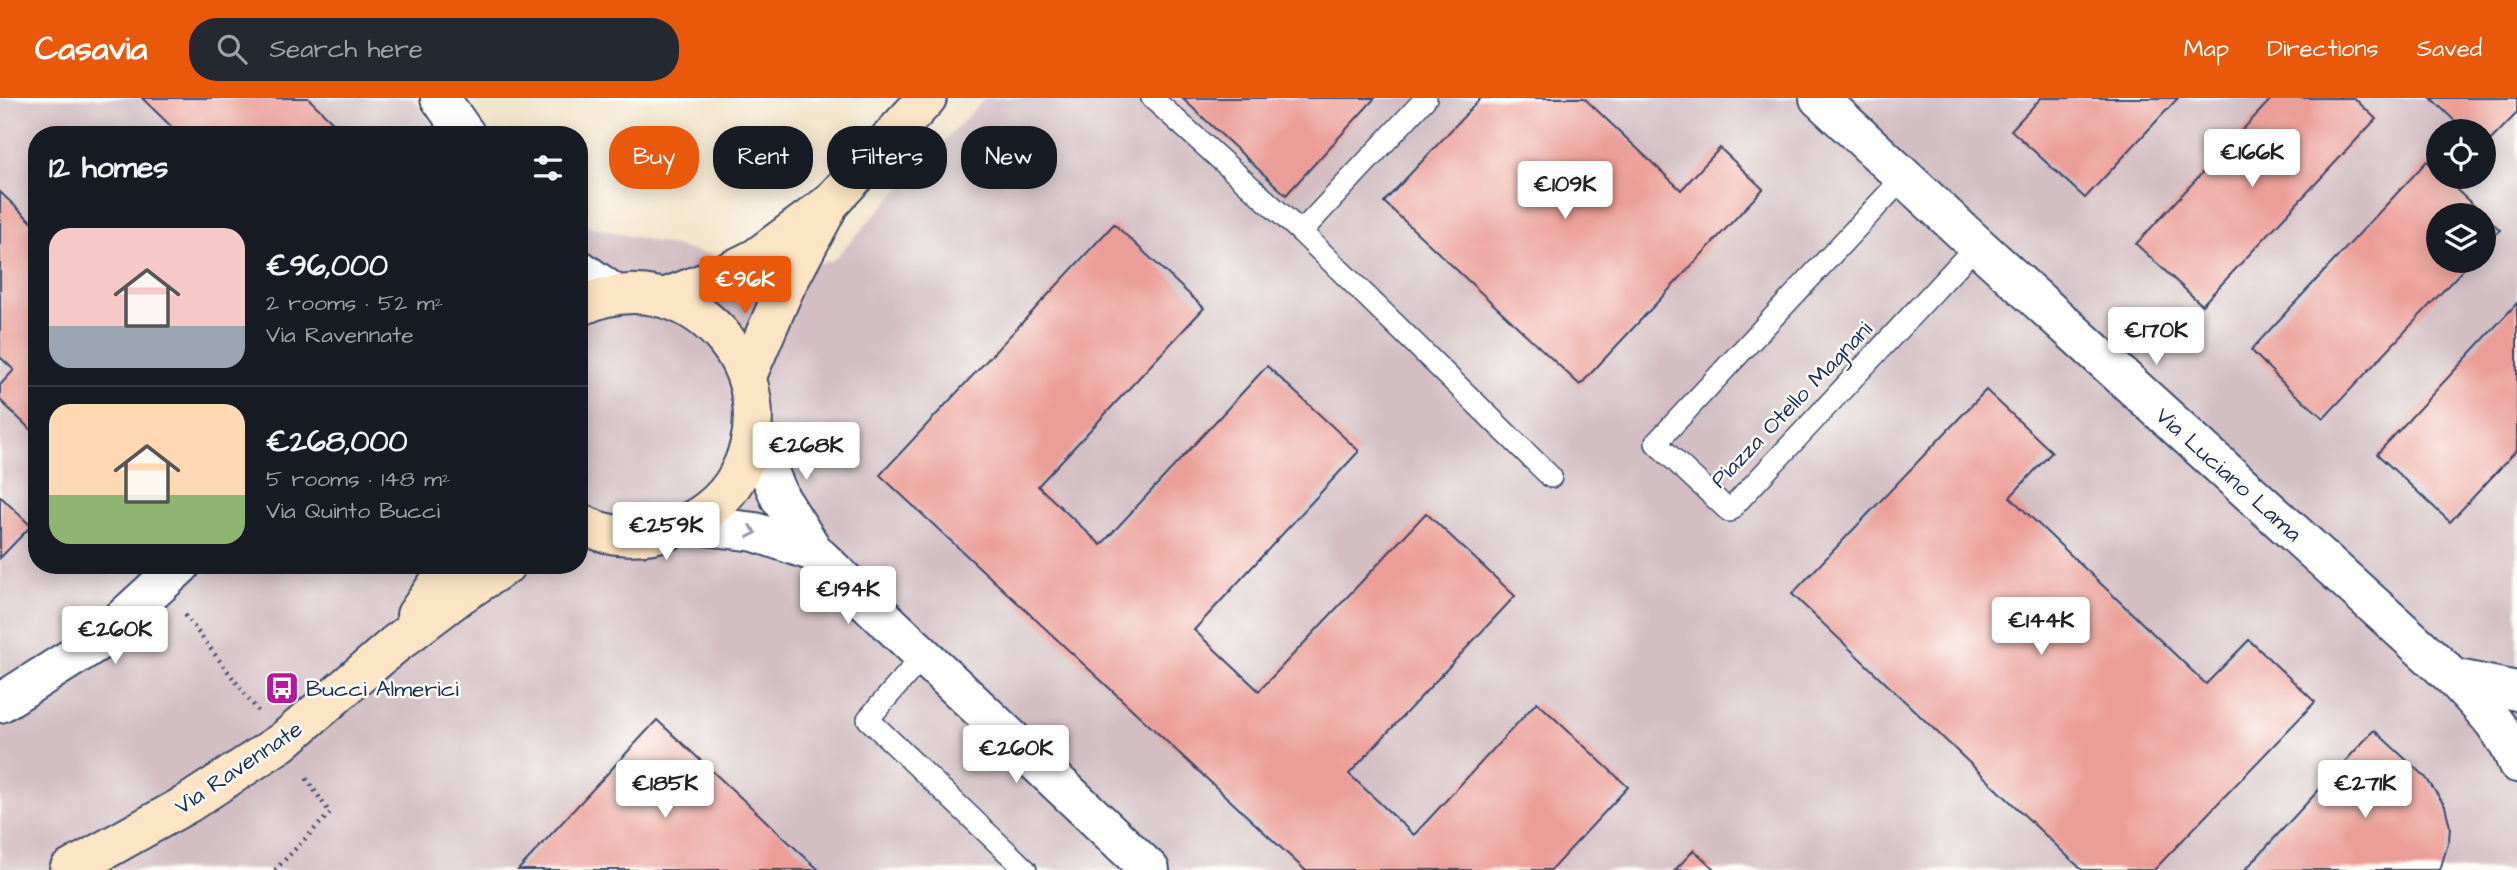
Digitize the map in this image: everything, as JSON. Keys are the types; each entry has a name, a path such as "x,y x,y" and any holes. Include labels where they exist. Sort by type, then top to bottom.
{"main road":[{"path":"664,299 714,279 755,258 830,203 927,98"},
{"path":"747,376 784,290 830,203"},
{"path":"588,304 616,295 640,294 664,299 691,310 716,327 734,350 747,376 754,405 753,434 745,461 731,487 712,508 688,524 655,534 621,536 588,528"},
{"name":"Via Ravennate","path":"394,645 445,574"},
{"name":"Via Ravennate","path":"69,870 187,804 282,742 394,645 492,574"}],"street":[{"path":"440,98 460,126"},
{"name":"Via Luciano Lama","path":"1819,98 2454,678 2498,724 2515,752"},
{"path":"588,275 616,295"},
{"path":"753,434 780,498 814,552 1150,870"},
{"path":"688,524 755,532 814,552"},
{"path":"0,703 97,642 171,574"},
{"path":"2454,678 2517,691"}],"lane":[{"path":"1152,98 1301,232 1551,477"},
{"path":"1301,232 1426,98"},
{"name":"Piazza Otello Magnani","path":"1904,177 1656,443 1729,511 1977,245"},
{"path":"923,656 868,719 1026,870"}],"shaded area":[{"path":"0,98 412,98 433,126 28,126 28,574 588,574 588,226 711,255 769,275 833,260 900,189 947,189 947,138 985,98 2517,98 2517,870 0,870"}],"building":[{"path":"142,98 308,98 337,126 171,126"},
{"path":"1182,98 1375,98 1286,195"},
{"path":"1481,98 1584,98 1681,190 1720,148 1763,189 1580,385 1384,202"},
{"path":"2041,98 2178,98 2085,198 2011,130"},
{"path":"2272,98 2354,98 2376,119 2202,305 2136,244"},
{"path":"2431,98 2517,98 2517,113 2496,135 2496,119 2453,119"},
{"path":"2426,162 2426,189 2456,189 2471,203 2426,203 2426,273 2460,273 2324,418 2289,389 2251,350"},
{"path":"0,192 28,218 28,427 0,400 0,385 14,370 0,357"},
{"path":"1114,224 1204,308 1038,486 1101,545 1267,366 1359,451 1194,630 1259,691 1426,513 1515,596 1349,774 1414,835 1537,702 1628,787 1551,870 1305,870 880,475"},
{"path":"2517,303 2517,450 2450,522 2377,454"},
{"path":"1986,390 2052,452 2010,497 2206,684 2249,640 2315,702 2154,870 2082,870 1792,594"},
{"path":"0,496 28,523 28,529 0,558"},
{"path":"657,720 819,870 518,870"},
{"path":"2374,730 2426,778 2445,806 2450,827 2449,840 2440,870 2245,870"},
{"path":"1694,850 1715,870 1675,870"}],"place":[{"name":"Bucci Almerici","path":"282,688"}]}
